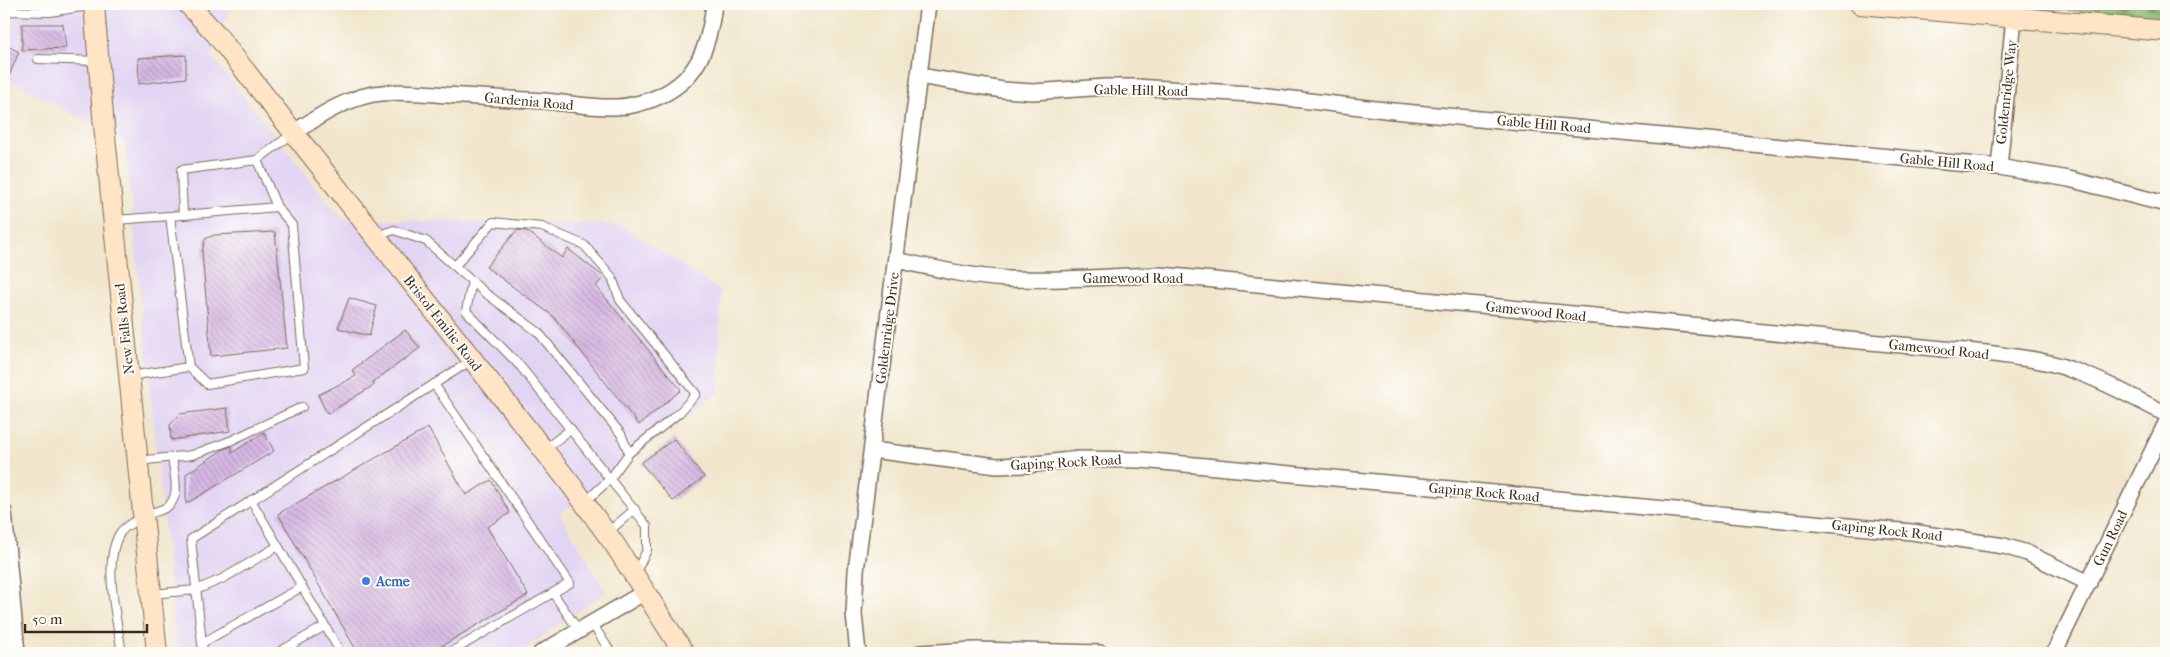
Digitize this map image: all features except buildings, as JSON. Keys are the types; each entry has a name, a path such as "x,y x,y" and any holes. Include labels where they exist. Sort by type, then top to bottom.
{"main road":[{"name":"New Falls Road","path":"94,4 113,220 157,653"},
{"name":"Bristol-Emilie Road","path":"188,4 216,34 544,450 606,533 684,653"},
{"path":"1860,4 2166,31"}],"street":[{"name":"Gardenia Road","path":"294,133 316,118 358,98 381,93 414,92 617,108 640,104 664,95 678,86 690,74 700,60 707,43 714,4"},
{"name":"Goldenridge Drive","path":"858,653 854,614 856,571 928,4"},
{"name":"Goldenridge Way","path":"1999,166 2014,18"},
{"name":"Gable Hill Road","path":"919,76 1003,90 1033,92 1106,87 1251,94 1393,111 1999,166 2069,178 2166,204"},
{"name":"Gamewood Road","path":"896,260 951,272 1001,278 1099,278 1161,275 1986,353 2047,362 2069,369 2110,385 2166,414"},
{"name":"Gun Road","path":"2054,653 2166,424"},
{"name":"Gaping Rock Road","path":"872,450 996,466 1027,465 1078,459 1151,460 1912,532 2004,546 2027,553 2089,583"},
{"path":"4,512 6,554 18,653"},
{"path":"541,653 592,623 640,584"},
{"path":"920,653 975,650 1100,653"}],"lane":[{"path":"4,11 50,12 94,4"},
{"path":"38,59 98,61"},
{"path":"184,215 182,170 257,160 294,133"},
{"path":"170,216 189,367 208,384 304,368 292,225 277,207 257,160"},
{"path":"113,220 277,207"},
{"path":"455,266 493,222 542,227 584,245 612,277 620,300 696,394 679,413 629,453 610,479 584,503"},
{"path":"375,236 394,230 426,241 472,281 538,332 621,434 629,453"},
{"path":"472,281 466,311 521,367 636,509 647,526 647,550 640,584"},
{"path":"203,653 191,538 472,360"},
{"path":"129,376 189,367"},
{"path":"434,384 570,583 449,653"},
{"path":"138,461 192,455 230,441 302,407"},
{"path":"544,450 571,429"},
{"path":"122,653 111,572 113,549 120,531 143,515 165,508 172,503 176,492 172,458"},
{"path":"251,500 341,653"},
{"path":"606,533 636,509"},
{"path":"151,594 196,590 224,578 278,546"},
{"path":"202,643 302,587"},
{"path":"553,593 579,631"},
{"path":"592,623 611,653"},
{"path":"277,653 325,626"}],"shaded area":[{"path":"4,4 232,4 211,56 342,219 621,225 721,291 719,393 560,514 606,592 519,653 177,653 125,143 4,76"}],"green space":[{"path":"1995,4 2166,4 2166,18 2010,6"}],"place":[{"name":"Acme","path":"366,581"}]}
